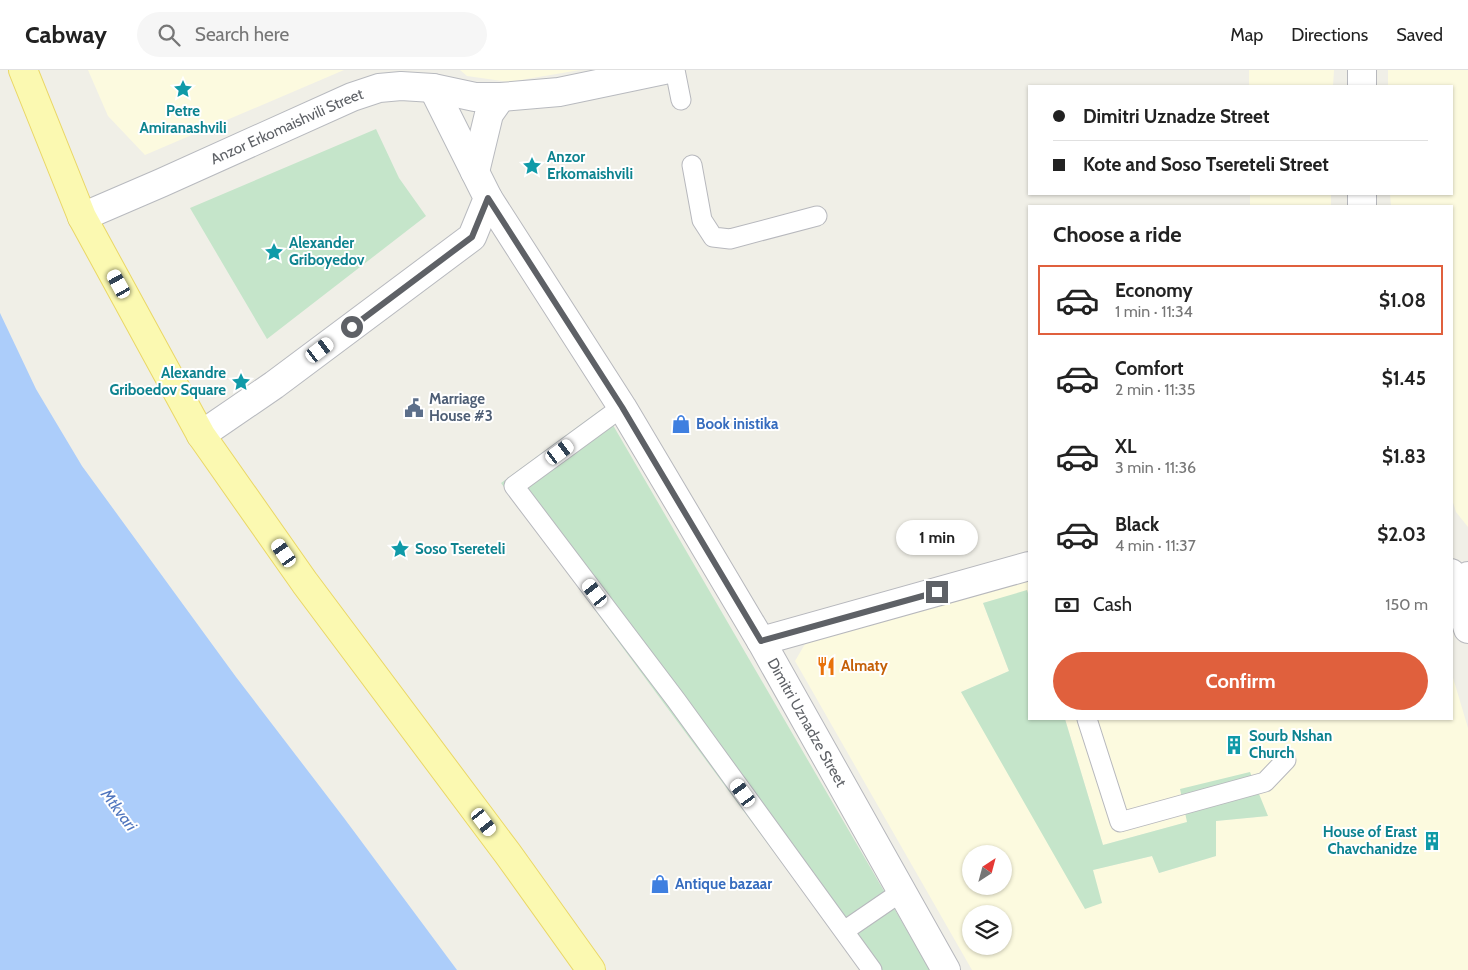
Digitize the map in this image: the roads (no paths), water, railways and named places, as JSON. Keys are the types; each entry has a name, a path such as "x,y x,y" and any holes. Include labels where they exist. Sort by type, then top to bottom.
{"main road":[{"path":"23,70 82,217 201,435 305,583 508,854 591,970"}],"street":[{"name":"Anzor Erkomaishvili Street","path":"82,217 161,184 352,97 379,88 402,86 430,79 475,97 501,97 559,92 664,70"},
{"path":"1362,70 1362,85"},
{"name":"Dimitri Uznadze Street","path":"430,79 488,198 622,407 761,641 946,970"},
{"path":"475,172 490,114 501,97"},
{"path":"201,435 274,385 472,237 488,198"},
{"path":"761,641 1028,566"},
{"path":"1456,580 1468,628"}],"lane":[{"path":"675,70 681,100"},
{"path":"692,165 702,220 713,237 730,239 817,216"},
{"path":"622,407 514,486 676,700 872,970"},
{"path":"1087,720 1120,822 1265,782 1286,760"},
{"path":"844,931 901,892"}],"water":[{"name":"Mtkvari","path":"0,313 36,389 82,466 236,677 457,970 0,970"}],"place":[{"name":"Petre Amiranashvili","path":"183,89"},
{"name":"Anzor Erkomaishvili","path":"532,166"},
{"name":"Alexander Griboyedov","path":"274,252"},
{"name":"Alexandre Griboedov Square","path":"241,382"},
{"name":"Marriage House #3","path":"414,408"},
{"name":"Book inistika","path":"681,424"},
{"name":"Soso Tsereteli","path":"400,549"},
{"name":"Almaty","path":"826,666"},
{"name":"Sourb Nshan Church","path":"1234,745"},
{"name":"House of Erast Chavchanidze","path":"1432,841"},
{"name":"Antique bazaar","path":"660,884"}]}
